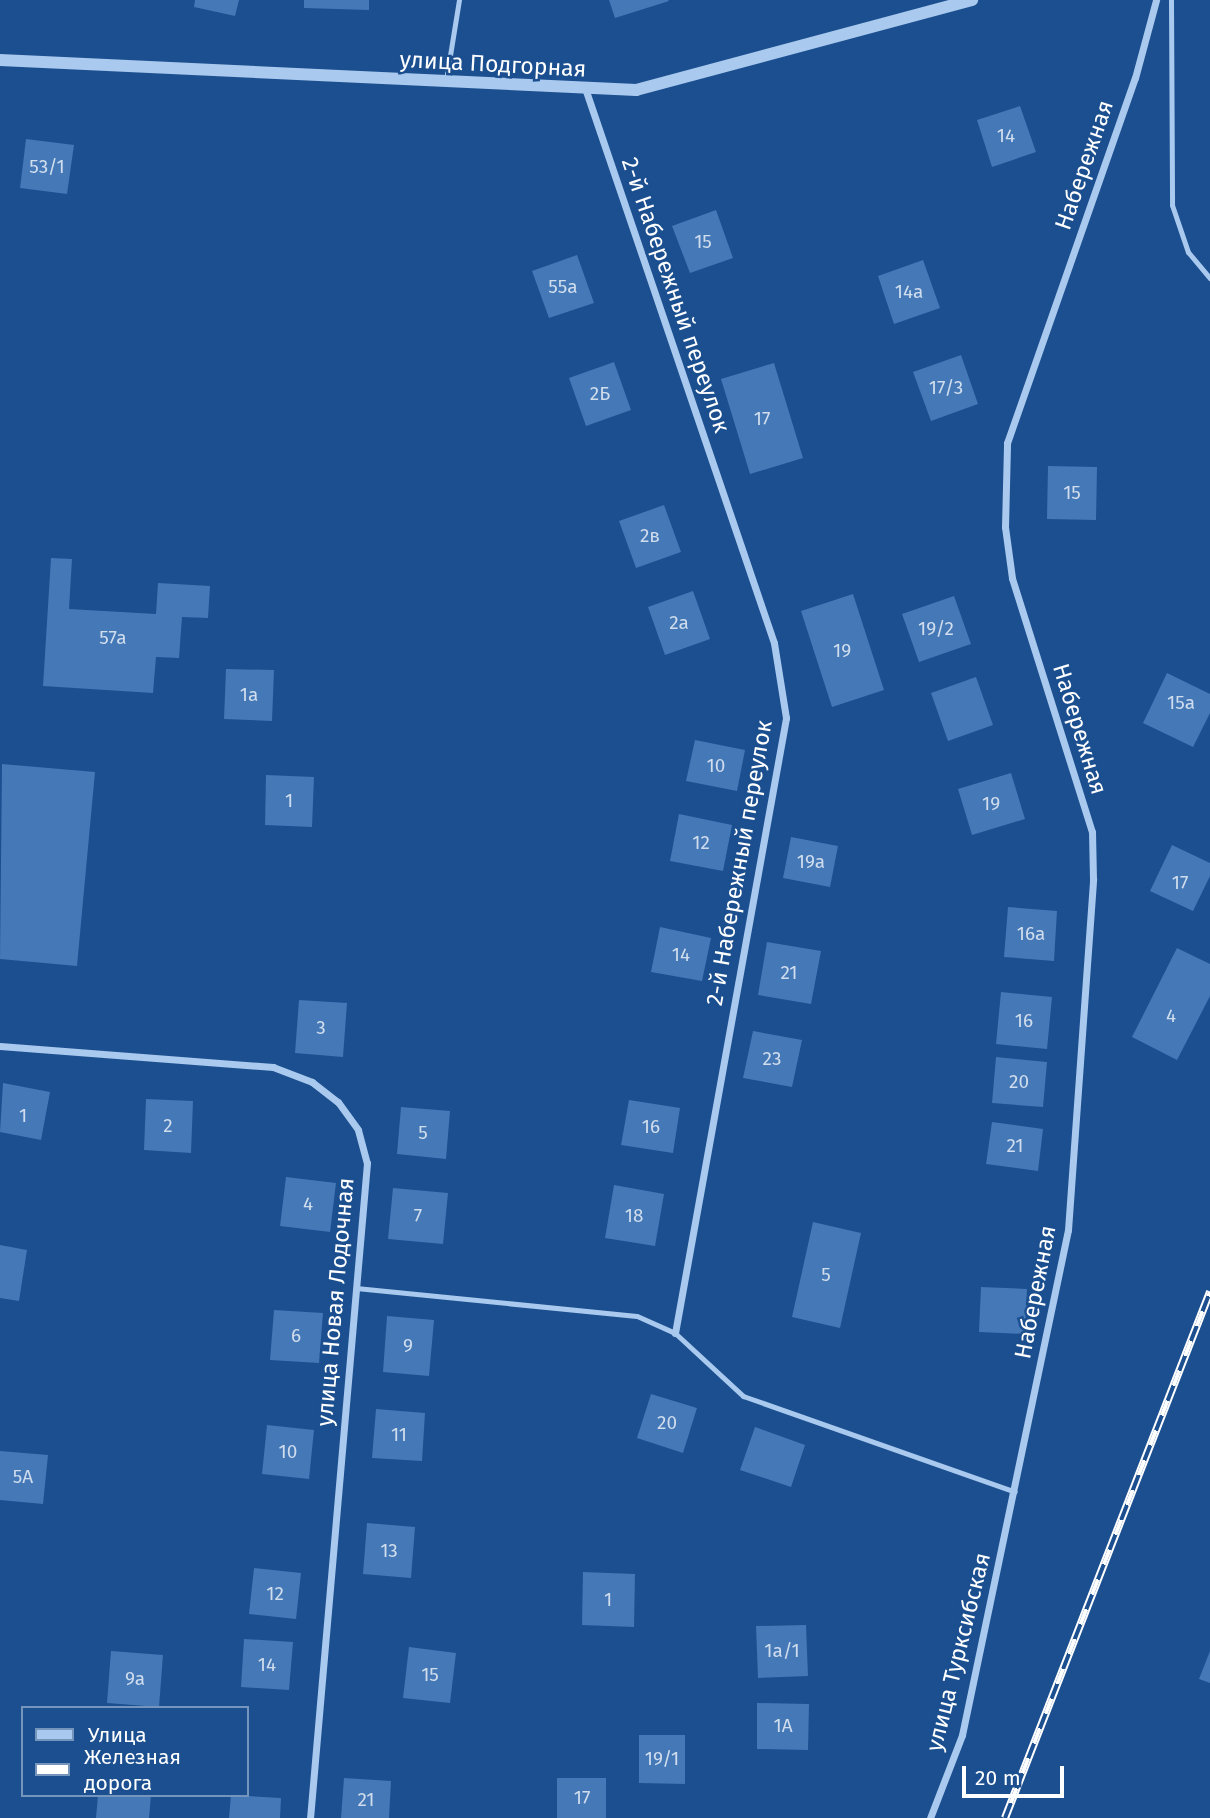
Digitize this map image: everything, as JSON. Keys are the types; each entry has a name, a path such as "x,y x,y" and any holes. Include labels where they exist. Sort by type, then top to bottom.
{"street":[{"name":"улица Подгорная","path":"0,60 586,91 636,90 972,0"},
{"name":"Набережная","path":"1015,1492 1068,1230 1093,879 1092,832 1012,578 1005,527 1007,443 1135,78 1156,0"},
{"name":"2-й Набережный переулок","path":"586,91 774,643 786,718 674,1333"},
{"name":"улица Новая Лодочная","path":"0,1046 273,1067 312,1082 338,1102 358,1130 367,1163 310,1818"},
{"name":"улица Турксибская","path":"930,1818 962,1735 1015,1492"}],"lane":[{"path":"445,83 458,0"},
{"path":"1171,0 1172,205 1188,252 1210,278"},
{"path":"356,1288 638,1316 674,1333 743,1396 1015,1492"}],"building":[{"path":"195,0 239,0 235,16 194,7"},
{"path":"304,0 369,0 369,10 304,8"},
{"path":"609,0 668,0 669,1 615,18"},
{"path":"1020,106 1036,152 992,167 977,120"},
{"path":"26,139 74,145 67,194 20,188"},
{"path":"716,210 733,258 690,273 672,226"},
{"path":"577,255 594,303 549,318 532,271"},
{"path":"923,260 940,308 894,324 878,276"},
{"path":"961,355 978,404 931,421 913,372"},
{"path":"614,362 631,410 586,426 569,378"},
{"path":"774,363 803,458 750,474 721,379"},
{"path":"1048,466 1097,467 1096,520 1047,519"},
{"path":"664,505 681,552 636,568 619,521"},
{"path":"51,558 72,559 69,609 156,614 158,583 210,586 208,618 182,617 179,658 156,657 153,693 43,686"},
{"path":"693,591 710,639 665,655 648,607"},
{"path":"853,594 884,690 832,707 801,611"},
{"path":"954,596 971,644 919,662 902,614"},
{"path":"226,669 274,670 272,721 224,719"},
{"path":"1167,673 1210,694 1210,713 1193,747 1143,723"},
{"path":"976,677 993,725 948,741 931,693"},
{"path":"695,740 745,750 737,791 686,781"},
{"path":"2,764 95,772 77,966 0,959"},
{"path":"1011,773 1025,819 972,835 958,789"},
{"path":"266,775 314,777 312,827 265,825"},
{"path":"679,814 732,825 723,871 670,861"},
{"path":"791,837 838,846 830,887 783,878"},
{"path":"1172,845 1210,863 1210,876 1193,911 1150,891"},
{"path":"1008,907 1057,911 1054,961 1004,957"},
{"path":"660,927 711,938 702,981 651,972"},
{"path":"767,942 821,951 811,1004 758,995"},
{"path":"1177,948 1210,964 1210,996 1177,1060 1132,1037"},
{"path":"1001,992 1052,997 1047,1049 996,1044"},
{"path":"299,1000 347,1003 343,1057 295,1053"},
{"path":"753,1031 802,1040 792,1087 743,1078"},
{"path":"996,1057 1047,1062 1043,1107 992,1103"},
{"path":"3,1083 50,1092 41,1140 0,1132"},
{"path":"146,1099 193,1101 191,1153 144,1150"},
{"path":"629,1100 680,1108 673,1153 621,1145"},
{"path":"401,1107 450,1111 446,1159 397,1154"},
{"path":"992,1122 1043,1129 1038,1171 986,1164"},
{"path":"286,1177 336,1183 330,1232 280,1226"},
{"path":"614,1185 664,1194 655,1246 605,1238"},
{"path":"393,1188 448,1193 443,1244 388,1239"},
{"path":"813,1222 861,1233 840,1328 792,1317"},
{"path":"0,1245 27,1250 19,1301 0,1298"},
{"path":"981,1287 1027,1289 1025,1334 979,1332"},
{"path":"274,1310 323,1313 319,1363 270,1360"},
{"path":"387,1316 434,1320 429,1376 383,1372"},
{"path":"651,1394 697,1408 683,1453 637,1438"},
{"path":"376,1409 425,1413 422,1461 372,1458"},
{"path":"267,1425 314,1430 309,1479 262,1474"},
{"path":"755,1427 805,1445 791,1487 740,1470"},
{"path":"0,1451 48,1455 43,1504 0,1500"},
{"path":"367,1523 415,1527 411,1578 363,1574"},
{"path":"254,1568 301,1573 296,1619 249,1614"},
{"path":"583,1572 635,1574 634,1627 582,1625"},
{"path":"806,1625 808,1676 758,1678 756,1626"},
{"path":"244,1639 293,1642 289,1690 241,1687"},
{"path":"409,1647 456,1653 450,1703 403,1698"},
{"path":"111,1651 163,1655 159,1706 107,1703"},
{"path":"1210,1651 1210,1683 1199,1679"},
{"path":"757,1703 809,1704 808,1750 757,1749"},
{"path":"639,1735 685,1735 685,1784 639,1783"},
{"path":"344,1778 391,1781 389,1818 341,1818"},
{"path":"557,1778 606,1778 606,1818 557,1818"},
{"path":"98,1797 151,1797 149,1818 96,1818"},
{"path":"231,1797 281,1798 280,1818 229,1818"}],"railway":[{"path":"1005,1818 1210,1292"}]}
